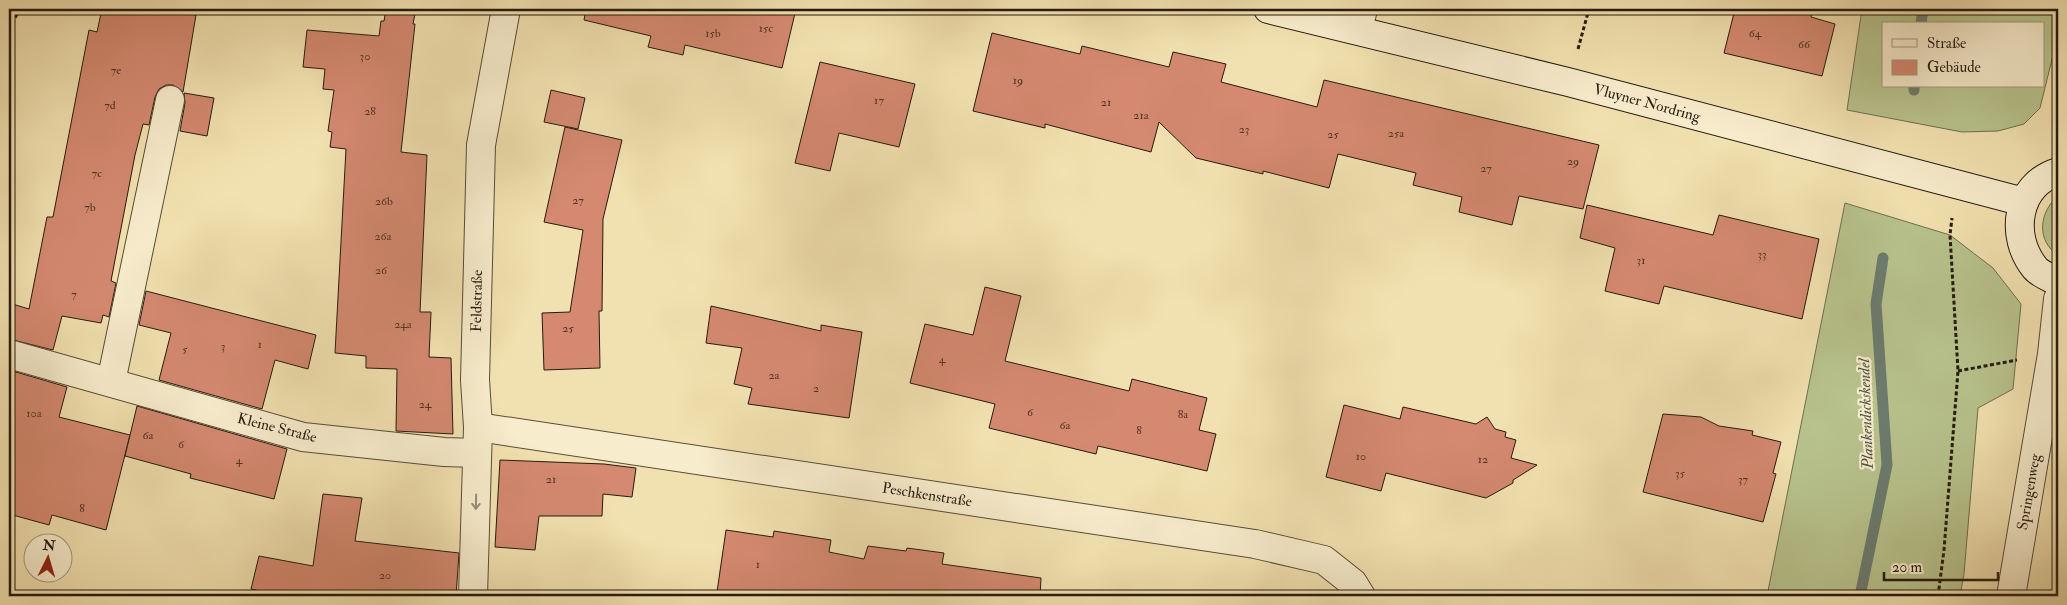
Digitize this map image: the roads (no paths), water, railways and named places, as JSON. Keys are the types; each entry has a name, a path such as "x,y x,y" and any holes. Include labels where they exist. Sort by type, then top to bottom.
{"street":[{"name":"Feldstraße","path":"473,596 481,145 506,9"},
{"name":"Vluyner Nordring","path":"1268,9 1360,20 1568,82 2024,202"},
{"path":"110,382 170,100"},
{"path":"2058,172 2047,176 2034,187 2024,202 2019,224 2022,247 2036,269 2058,282"},
{"name":"Springenweg","path":"2011,596 2052,354 2058,298"},
{"name":"Kleine Straße","path":"9,354 303,437 444,452 477,440"},
{"name":"Peschkenstraße","path":"477,440 1255,544 1324,560 1354,583 1361,596"}],"waterway":[{"name":"Plankendickskendel","path":"1921,22 1923,9"},
{"name":"Plankendickskendel","path":"1860,596 1887,465 1876,304 1883,258"}]}
